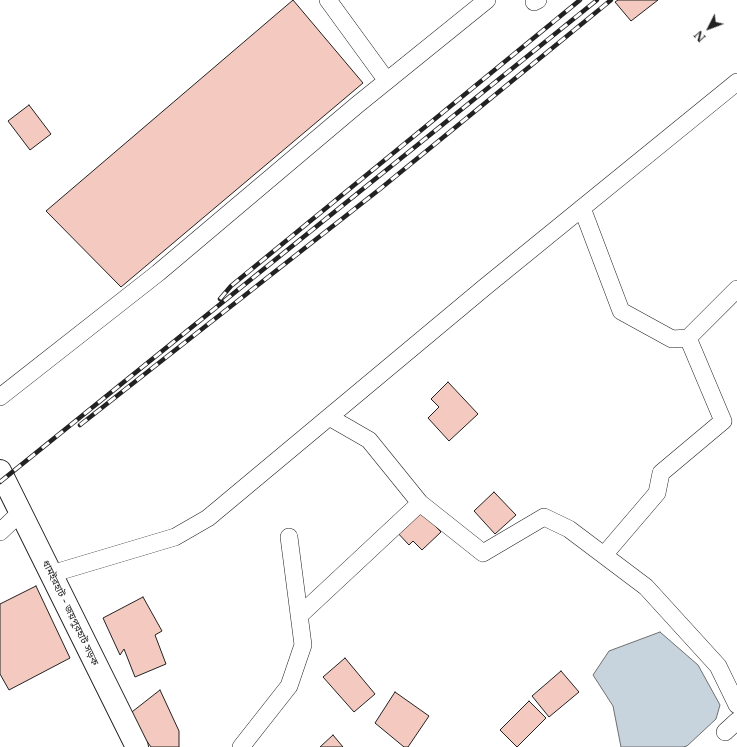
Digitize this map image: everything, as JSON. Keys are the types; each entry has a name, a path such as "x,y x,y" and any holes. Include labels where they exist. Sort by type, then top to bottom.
{"main road":[{"name":"ধামইরহাট - জয়পুরহাট সড়ক","path":"2,474 137,747"}],"street":[{"path":"328,0 387,81"},
{"path":"0,397 158,273 387,81 487,0"},
{"path":"51,574 175,537 208,518 582,208 737,82"},
{"path":"582,208 621,311 672,339 688,338 737,289"},
{"path":"604,555 657,494 661,473 723,421 688,338"},
{"path":"329,417 369,440 420,502 484,553 544,517 569,529 646,587 718,666 737,705"},
{"path":"300,615 420,502"},
{"path":"0,532 21,512"},
{"path":"241,747 289,686 303,645 289,537"}],"shaded area":[{"path":"660,632 698,665 720,705 716,719 687,746 621,747 613,706 593,675 609,651"}],"building":[{"path":"293,0 363,83 121,287 46,211"},
{"path":"618,0 658,0 631,21 615,2"},
{"path":"29,105 51,134 30,150 8,121"},
{"path":"448,382 478,414 449,441 428,418 439,407 431,399"},
{"path":"494,492 516,515 495,534 474,511"},
{"path":"418,508 441,532 422,550 413,541 409,545 395,530"},
{"path":"36,586 70,658 9,690 0,674 0,604"},
{"path":"143,597 162,631 155,635 166,664 135,677 124,649 120,655 103,618"},
{"path":"345,658 375,694 354,712 323,677"},
{"path":"561,671 579,692 549,717 532,696"},
{"path":"160,690 179,731 179,747 151,747 128,715"},
{"path":"395,692 429,716 408,747 404,747 375,723"},
{"path":"529,701 546,718 517,747 500,730"},
{"path":"333,735 343,747 320,747"}],"railway":[{"path":"220,299 231,286 580,0"},
{"path":"0,482 597,0"},
{"path":"80,425 380,189 611,0"}]}
